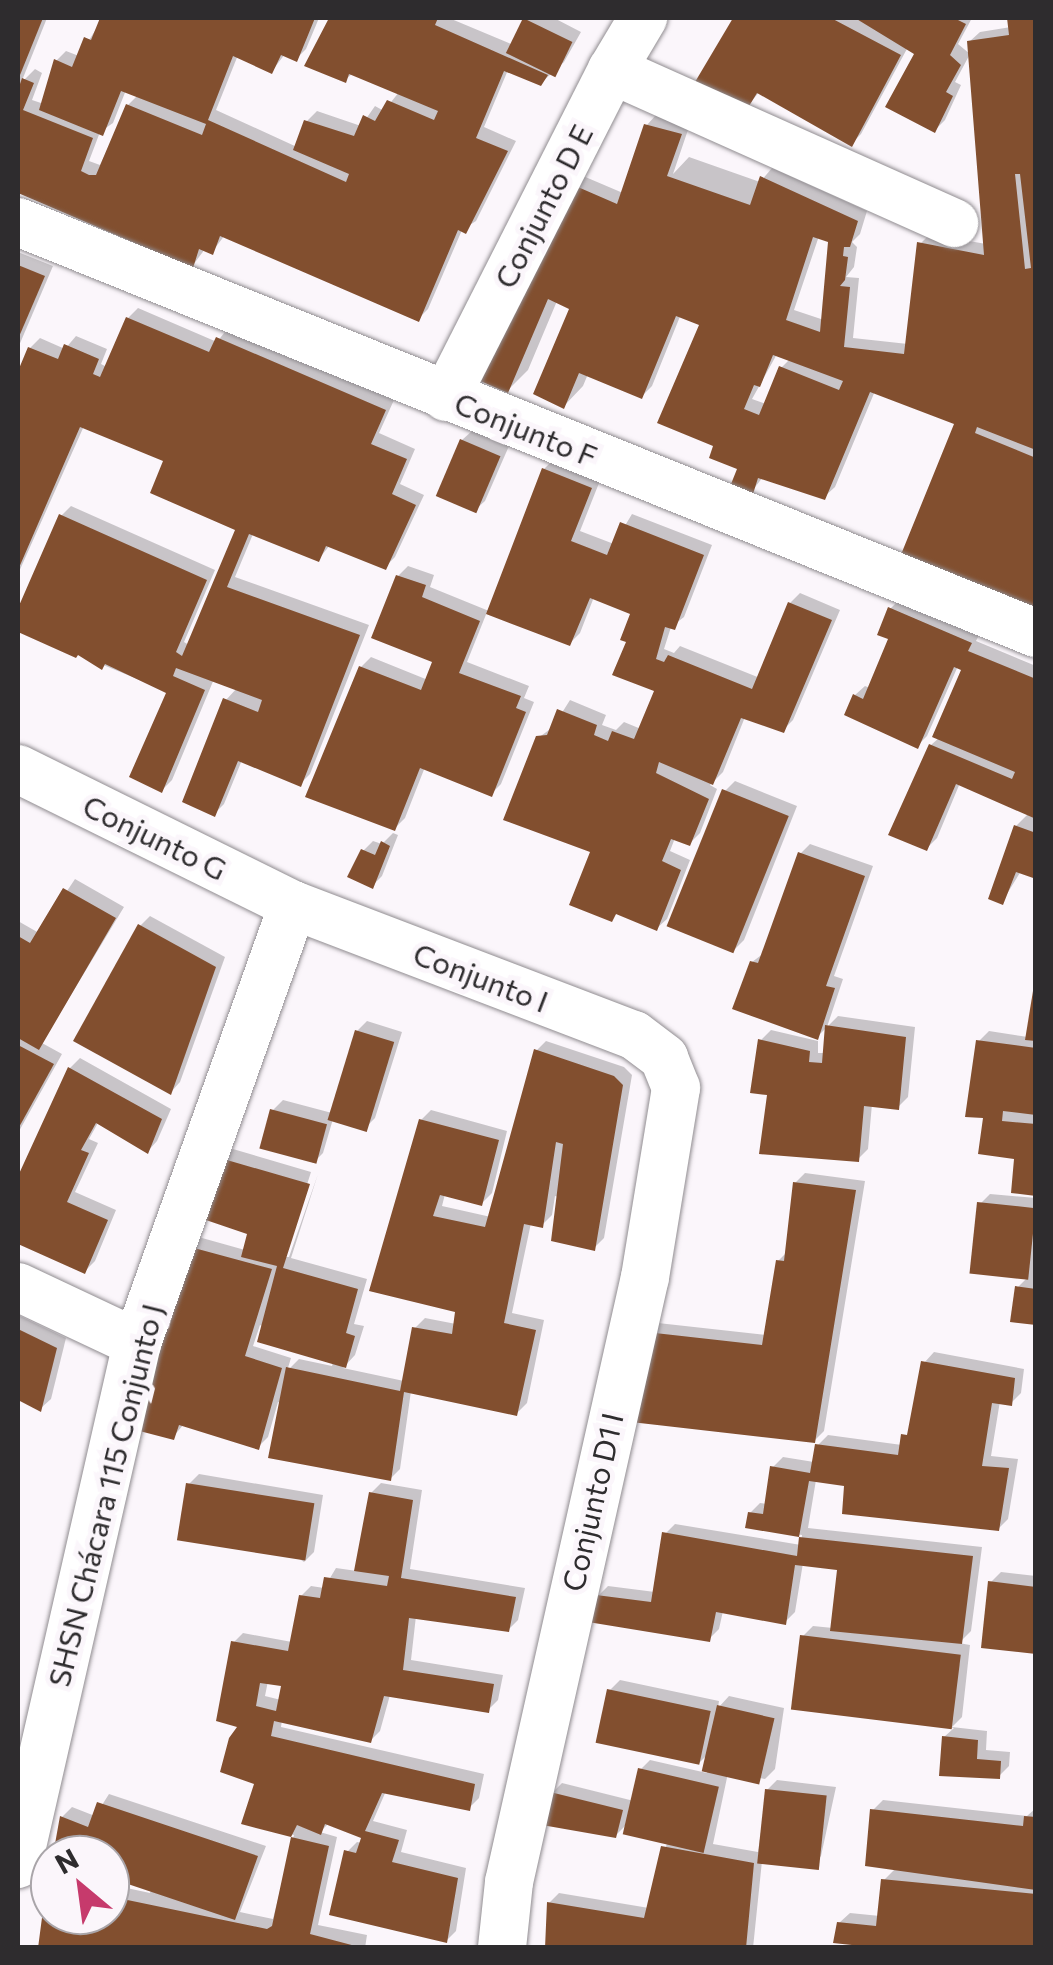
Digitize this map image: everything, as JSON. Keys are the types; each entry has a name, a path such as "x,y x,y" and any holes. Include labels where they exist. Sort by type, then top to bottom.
{"street":[{"name":"Conjunto D E","path":"446,398 612,70 643,18"},
{"path":"612,70 954,223"},
{"name":"Conjunto F","path":"18,222 1036,633"},
{"name":"Conjunto G","path":"18,769 292,906"},
{"name":"Conjunto I","path":"292,906 634,1035 664,1058"},
{"name":"SHSN Chácara 115 Conjunto J","path":"18,1864 137,1343 292,906"},
{"name":"Conjunto D1 I","path":"502,1948 510,1882 645,1277 676,1088 664,1058"},
{"path":"18,1287 137,1343"}],"building":[{"path":"18,18 43,18 18,80"},
{"path":"100,18 315,18 297,62 281,55 272,74 233,56 208,120 346,182 349,174 293,150 304,120 354,136 363,115 375,121 387,100 434,120 438,111 349,74 346,83 304,66 329,18 438,18 435,25 548,75 541,86 504,71 476,138 508,151 466,234 458,230 419,322 220,236 213,255 199,249 193,268 18,193 18,90 22,78 34,83 23,110 93,138 81,171 89,175 96,175 126,104 202,135 206,124 121,91 103,136 39,110 54,59 72,67 84,37 91,40"},
{"path":"523,18 572,42 555,77 506,53"},
{"path":"733,18 831,18 901,55 852,147 757,93 746,111 695,82"},
{"path":"855,18 954,18 966,24 950,55 961,65 946,92 953,96 935,133 885,107 914,54"},
{"path":"1007,18 1036,18 1036,450 977,427 975,433 1036,458 1036,610 900,557 954,424 870,392 825,500 758,478 753,494 731,484 737,469 709,458 713,446 657,423 699,325 676,316 642,399 579,373 564,409 533,394 569,309 548,299 508,393 478,380 564,181 617,204 644,124 682,134 667,176 750,205 760,176 858,221 843,256 848,257 845,280 840,286 850,287 844,347 904,354 917,242 984,255 967,41 1009,35","holes":["1015,174 1020,174 1031,268 1025,269","813,237 828,242 820,332 786,320","773,355 843,381 839,390 779,366 759,415 744,409 754,385 760,387"]},
{"path":"18,265 45,276 18,339"},
{"path":"126,317 209,352 216,337 386,410 371,444 407,459 392,494 416,505 386,570 326,546 319,562 249,534 227,587 360,635 301,787 238,761 215,817 182,802 223,698 258,712 262,700 176,668 173,676 205,690 162,793 129,777 166,693 105,664 102,670 78,655 76,658 18,632 18,608 59,514 207,580 176,652 182,656 235,530 150,493 163,461 80,427 18,570 18,371 28,347 58,359 64,344 99,359 93,374 100,377"},
{"path":"460,439 501,456 476,513 436,496"},
{"path":"542,468 592,488 571,541 607,555 620,522 704,555 675,630 665,627 656,659 664,662 668,655 752,689 788,602 832,620 784,733 741,718 713,785 659,762 656,773 709,799 690,846 671,839 662,861 681,870 657,931 616,914 612,922 569,905 590,852 503,820 536,736 547,735 557,709 597,725 594,735 608,741 612,731 634,739 654,691 612,675 626,642 620,640 630,614 590,598 570,646 486,614"},
{"path":"396,575 426,585 422,597 480,621 459,673 521,696 516,708 526,712 492,797 420,768 395,831 305,797 359,666 421,690 432,662 371,638"},
{"path":"888,607 972,643 968,651 1036,679 1036,819 956,784 927,851 888,835 929,744 1012,779 1015,772 932,737 961,670 954,667 918,749 844,715 853,694 863,699 888,639 877,635"},
{"path":"722,789 789,816 733,953 667,926"},
{"path":"1014,825 1036,833 1036,879 1016,872 1003,905 988,899"},
{"path":"381,841 390,846 373,889 347,877 361,849 375,855"},
{"path":"798,852 865,876 826,986 835,988 818,1040 732,1009 750,961 758,963"},
{"path":"63,888 116,918 39,1050 18,1038 18,936 30,943"},
{"path":"138,924 216,967 171,1095 73,1041"},
{"path":"1036,991 1036,1041 1025,1040"},
{"path":"825,1025 906,1037 899,1110 864,1106 859,1162 759,1154 767,1095 750,1093 758,1039 810,1051 809,1062 822,1063"},
{"path":"355,1030 394,1042 367,1132 328,1120"},
{"path":"976,1040 1036,1048 1036,1115 1003,1111 1002,1121 1036,1124 1036,1196 1011,1193 1014,1159 978,1154 983,1118 965,1117"},
{"path":"18,1045 54,1064 18,1129"},
{"path":"534,1049 614,1076 623,1085 595,1251 551,1241 563,1144 556,1142 543,1228 524,1224 504,1323 536,1330 517,1416 404,1392 391,1481 268,1458 286,1367 400,1391 412,1327 452,1334 455,1312 369,1291 419,1119 499,1140 482,1206 440,1195 433,1216 485,1227"},
{"path":"68,1067 162,1119 148,1154 96,1123 81,1150 89,1153 67,1202 108,1220 85,1274 18,1244 18,1176"},
{"path":"270,1109 327,1124 316,1164 259,1149"},
{"path":"220,1158 310,1184 283,1268 358,1289 346,1333 355,1336 346,1368 257,1342 277,1266 241,1257 247,1234 200,1218"},
{"path":"793,1182 856,1190 815,1443 631,1422 646,1332 762,1345 776,1260 784,1261"},
{"path":"977,1202 1036,1208 1028,1280 969,1274"},
{"path":"183,1245 272,1269 245,1356 282,1368 259,1450 179,1425 174,1440 128,1428"},
{"path":"1015,1286 1036,1289 1036,1325 1010,1322"},
{"path":"18,1329 57,1348 41,1412 18,1400"},
{"path":"921,1361 1015,1378 1012,1406 992,1403 982,1466 1009,1468 999,1531 842,1514 844,1486 809,1481 799,1537 745,1528 748,1512 763,1514 770,1466 810,1473 815,1444 898,1455 901,1434 907,1435"},
{"path":"186,1483 314,1503 305,1561 177,1540"},
{"path":"369,1492 413,1500 401,1578 516,1597 509,1632 409,1618 403,1670 494,1684 489,1713 384,1696 371,1743 274,1721 271,1736 475,1784 470,1811 382,1793 365,1831 399,1840 392,1862 458,1878 447,1943 329,1915 344,1850 356,1853 361,1838 325,1824 321,1835 297,1825 291,1837 241,1824 254,1784 220,1772 229,1738 237,1727 216,1721 231,1641 288,1651 299,1595 320,1598 324,1577 387,1586 389,1576 354,1571","holes":["260,1683 281,1686 276,1711 256,1706"]},
{"path":"662,1532 797,1556 799,1537 973,1556 962,1644 830,1631 837,1570 795,1565 786,1625 716,1612 710,1642 588,1622 596,1595 651,1602"},
{"path":"988,1581 1036,1587 1036,1654 981,1648"},
{"path":"800,1635 961,1655 952,1729 791,1709"},
{"path":"607,1689 711,1711 699,1765 596,1743"},
{"path":"717,1705 774,1718 759,1785 702,1771"},
{"path":"942,1736 978,1740 977,1759 1001,1761 1000,1779 939,1776"},
{"path":"638,1768 719,1787 704,1853 623,1834"},
{"path":"765,1789 827,1795 819,1870 757,1864"},
{"path":"550,1792 623,1810 616,1838 542,1825"},
{"path":"97,1802 258,1856 235,1920 130,1885 130,1835 57,1835 60,1816 88,1827"},
{"path":"870,1809 1023,1826 1024,1816 1036,1817 1036,1890 865,1866"},
{"path":"291,1837 329,1846 310,1934 363,1948 38,1948 40,1935 130,1935 130,1901 267,1929 272,1926"},
{"path":"661,1846 754,1863 746,1948 545,1948 547,1902 644,1918"},
{"path":"881,1879 1036,1894 1036,1948 880,1948 833,1943 837,1922 876,1926"}]}
